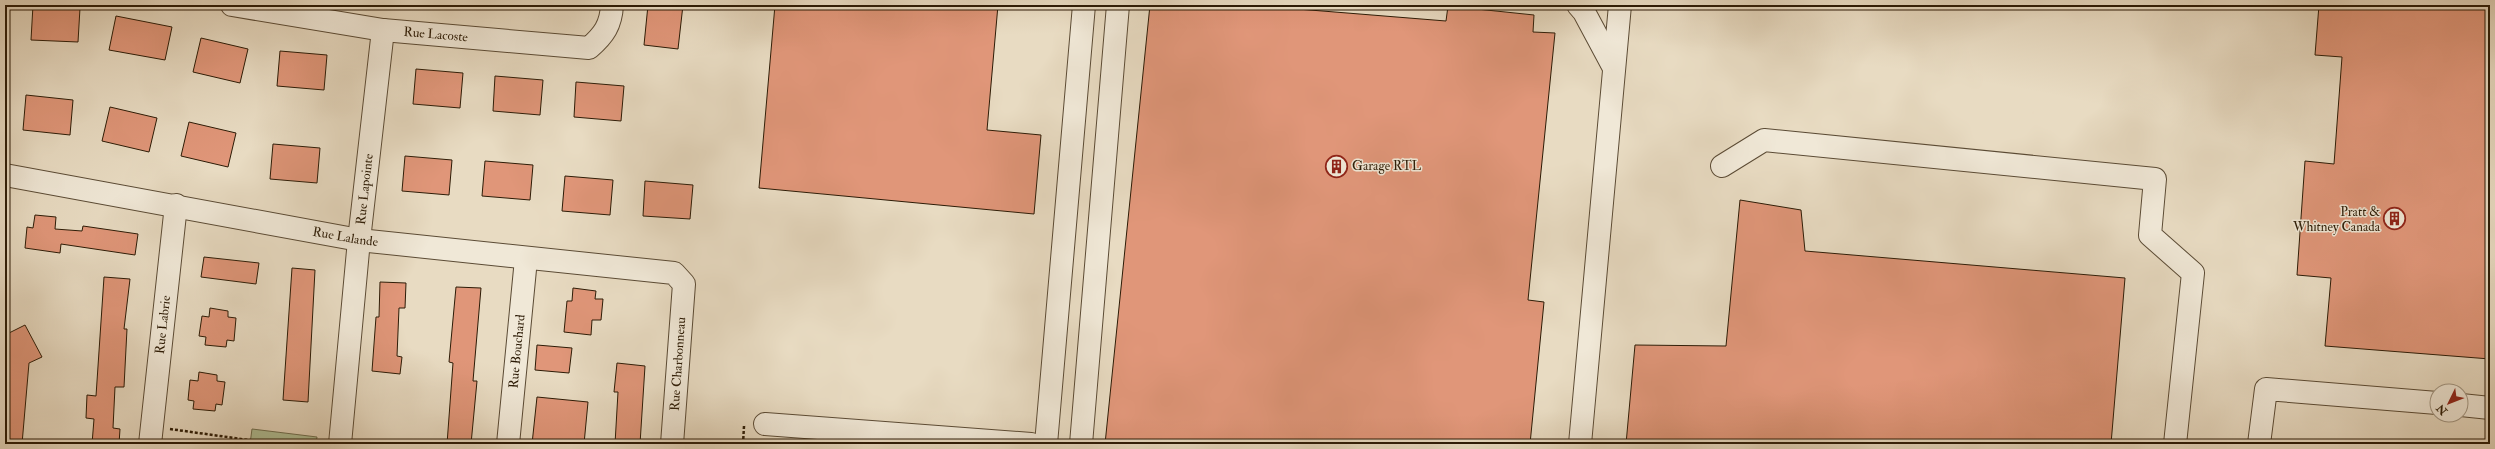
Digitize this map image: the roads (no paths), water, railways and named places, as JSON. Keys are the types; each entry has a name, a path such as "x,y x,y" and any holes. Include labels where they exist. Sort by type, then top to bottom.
{"street":[{"name":"Rue Lacoste","path":"232,5 383,30 589,48 603,36 611,20 612,5"},
{"path":"1046,444 1084,5"},
{"path":"1082,444 1118,5"},
{"path":"1578,5 1584,12 1614,68"},
{"path":"1580,444 1620,5"},
{"name":"Rue Lapointe","path":"340,444 359,240 383,30"},
{"path":"1722,166 1764,140 2155,179 2150,235 2193,273 2175,444"},
{"name":"Rue Lalande","path":"5,175 176,205 359,240 674,273 684,284"},
{"name":"Rue Labrie","path":"151,435 176,205"},
{"name":"Rue Bouchard","path":"508,444 526,258"},
{"name":"Rue Charbonneau","path":"672,444 684,284"},
{"path":"2259,444 2266,389 2429,402"},
{"path":"2469,406 2490,408"},
{"path":"765,424 1031,444"}],"place":[{"name":"Garage RTL","path":"1337,166"},
{"name":"Pratt & Whitney Canada","path":"2395,219"}]}
